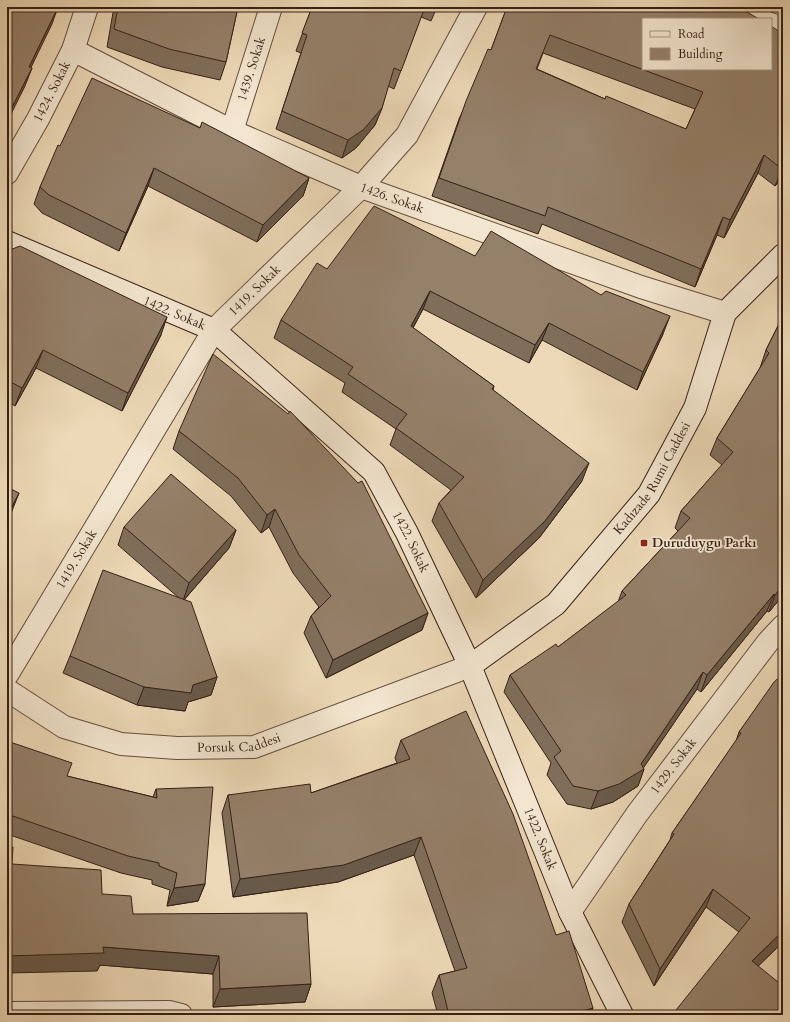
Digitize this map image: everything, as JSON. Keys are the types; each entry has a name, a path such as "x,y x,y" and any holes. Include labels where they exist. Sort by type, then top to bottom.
{"street":[{"name":"1424. Sokak","path":"7,173 38,119 73,50 88,7"},
{"name":"1439. Sokak","path":"232,131 270,7"},
{"name":"1419. Sokak","path":"7,675 214,330 361,187 407,135 476,7"},
{"path":"742,7 760,18"},
{"path":"772,25 783,31"},
{"name":"1426. Sokak","path":"73,50 232,131 361,187 641,287 725,313"},
{"name":"1422. Sokak","path":"7,242 214,330 374,472 407,533 470,666 570,912 622,1015"},
{"name":"Kadızade Rumi Caddesi","path":"470,666 556,604 649,494 695,408 725,313 783,255"},
{"name":"1429. Sokak","path":"570,912 637,814 763,648 783,626"},
{"name":"Porsuk Caddesi","path":"7,690 64,727 121,744 177,748 254,747 470,666"},
{"path":"7,1013 169,1012 181,1015"}],"building":[{"path":"7,7 58,7 29,67 32,68 7,117"},
{"path":"118,7 238,7 226,62 169,49 114,29"},
{"path":"312,7 425,7 401,71 394,68 382,108 363,130 348,140 282,111 307,35 302,33"},
{"path":"507,7 723,7 738,12 740,8 757,18 642,18 642,69 550,35 536,69 605,99 606,96 686,129 703,92 644,70 772,70 772,27 783,34 783,167 782,169 764,155 730,220 723,217 701,269 548,207 545,216 439,178 466,101 488,49 491,50"},
{"path":"92,78 200,128 202,122 309,178 263,225 154,168 126,233 49,195 40,187 58,145 60,146"},
{"path":"374,206 475,256 491,231 601,295 606,291 670,316 643,372 549,323 535,345 430,291 411,326 494,386 492,389 589,463 545,521 483,580 439,503 464,477 396,428 407,414 348,374 353,367 281,320 317,263 327,269"},
{"path":"20,246 167,317 128,393 43,350 22,388 7,380 7,251"},
{"path":"783,316 783,585 707,675 703,672 641,764 644,769 619,784 598,791 573,786 554,757 561,751 510,675 556,644 558,647 626,595 622,591 690,518 681,511 733,452 717,438 769,353 766,350"},
{"path":"213,354 288,414 290,411 358,483 362,481 428,613 333,660 311,616 331,596 299,555 275,509 267,515 238,478 179,431"},
{"path":"171,474 236,530 189,583 124,527"},
{"path":"7,487 19,493 7,516"},
{"path":"103,570 191,602 217,677 193,685 191,693 144,687 70,656"},
{"path":"783,674 783,931 752,961 783,986 783,999 779,1004 783,1007 783,1015 672,1015 750,918 713,889 660,969 629,904 674,834 672,833 741,733 739,732 774,682"},
{"path":"466,711 513,814 556,935 569,931 593,1008 569,1015 449,1015 439,975 467,968 421,837 344,865 240,879 228,795 310,784 311,793 410,759 401,740"},
{"path":"7,741 72,763 67,776 157,798 156,789 213,787 205,884 174,888 177,873 159,866 159,863 128,856 7,814"},
{"path":"7,847 13,847 12,864 101,870 102,894 131,896 133,914 307,913 311,984 220,989 219,956 103,947 104,953 7,956"}],"place":[{"name":"Duruduygu Parkı","path":"644,543"}]}
